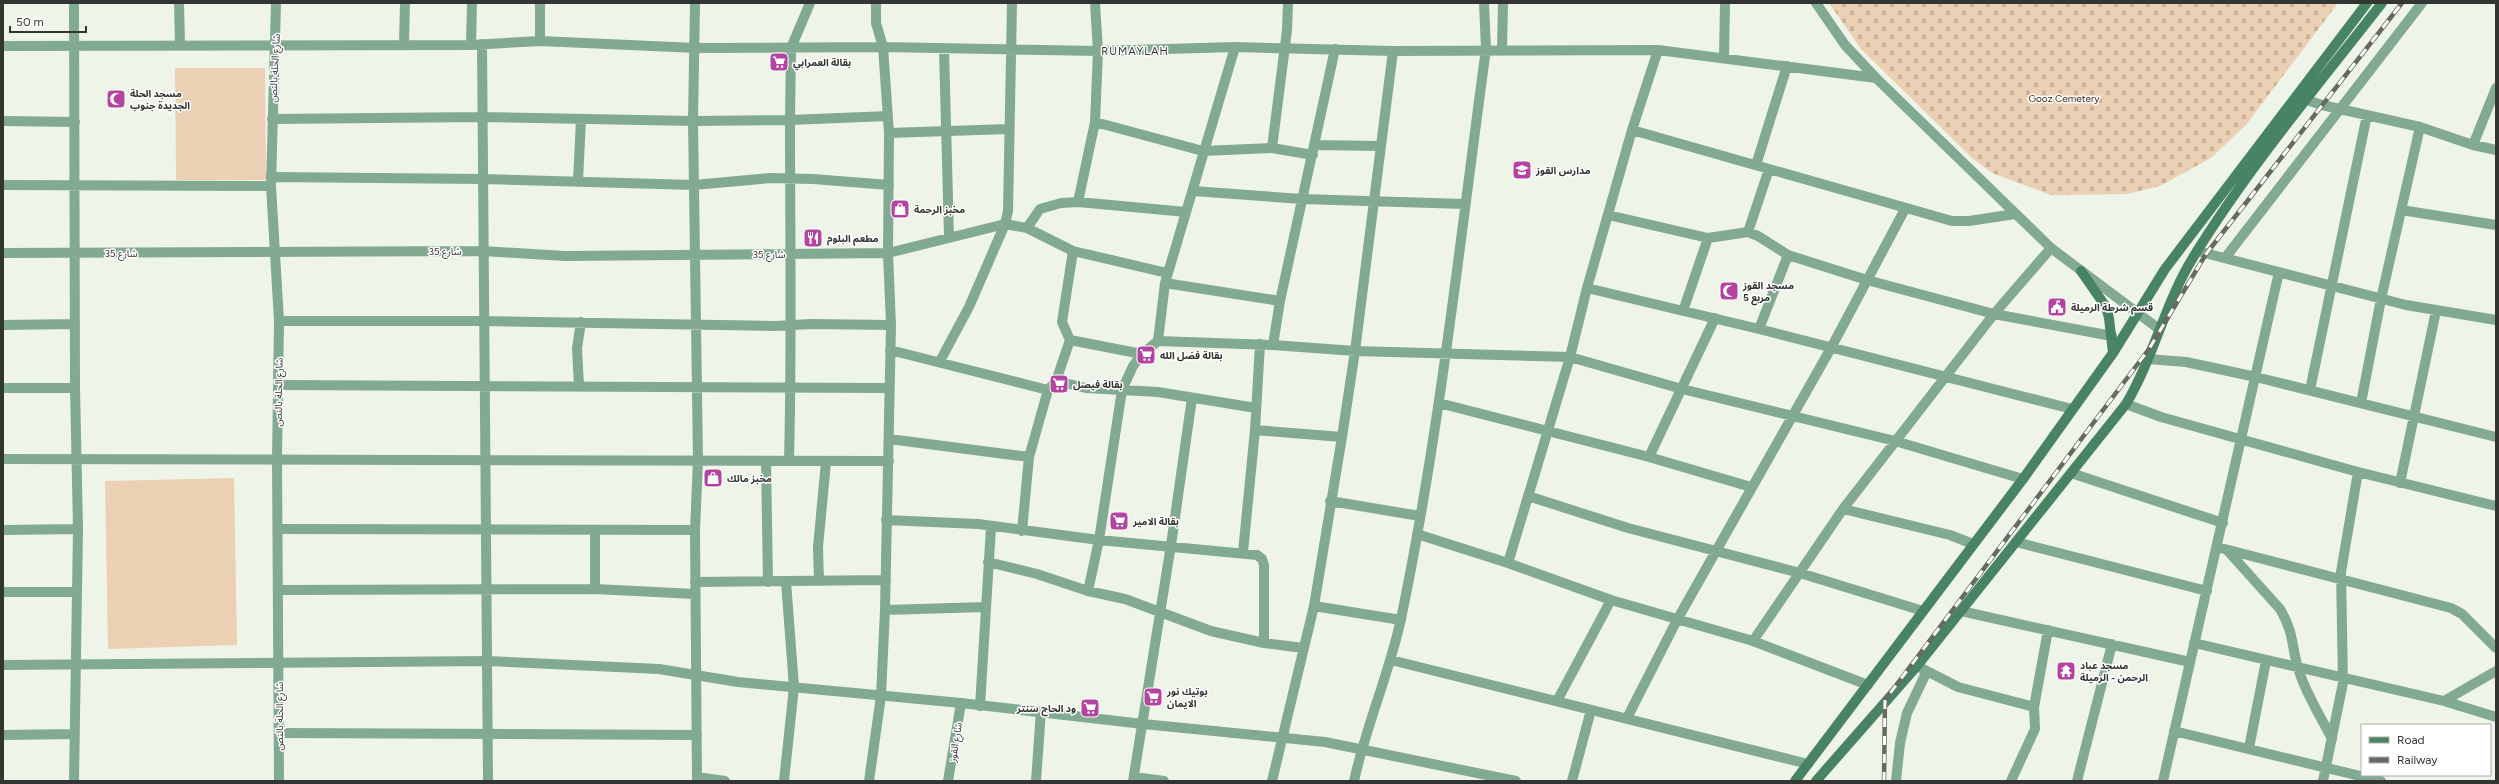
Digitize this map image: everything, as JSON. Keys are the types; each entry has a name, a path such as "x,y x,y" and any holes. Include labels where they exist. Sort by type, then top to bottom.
{"main road":[{"path":"1795,781 2023,479 2113,353 2138,315 2165,269 2367,3"},
{"path":"1816,781 1917,666 2126,404 2148,359 2159,329 2182,277 2198,250 2229,203 2382,3"},
{"path":"2081,271 2106,307 2112,336 2113,353"}],"street":[{"path":"74,3 73,45 76,253 75,388 78,459 74,781"},
{"path":"179,3 180,44"},
{"name":"شارع الحلة بالنص","path":"276,3 271,181 279,321 277,459 279,781"},
{"path":"404,43 405,3"},
{"path":"471,45 472,3"},
{"path":"540,3 540,41"},
{"path":"695,3 696,48 693,121 694,324 698,460 695,530 697,779 725,781"},
{"path":"789,460 793,326 789,254 791,48 810,3"},
{"path":"869,781 881,696 886,580 891,325 888,253 889,133 882,47 876,23 876,3"},
{"path":"940,361 968,307 1005,224 1009,192 1008,130 1012,3"},
{"path":"1078,202 1095,122 1098,51 1095,3"},
{"path":"1272,148 1285,48 1288,3"},
{"path":"1354,781 1361,749 1391,660 1401,620 1439,403 1486,49 1484,3"},
{"path":"1502,50 1503,3"},
{"path":"1724,58 1725,3"},
{"path":"1816,3 1828,23 1876,78 2015,214 2051,248 2138,315 2159,329"},
{"path":"2225,258 2342,110 2422,3"},
{"path":"3,46 404,43 471,45 540,41 696,48 882,47 1098,51 1234,47 1393,51 1486,49 1658,50 1876,78"},
{"path":"482,44 484,460 488,661 488,781"},
{"path":"1158,341 1166,278 1193,191 1203,151 1234,47"},
{"path":"944,49 949,236"},
{"path":"1273,345 1280,301 1335,49"},
{"path":"1508,562 1570,357 1587,288 1632,130 1658,50"},
{"path":"1272,781 1281,737 1314,606 1355,351 1393,51"},
{"path":"1756,165 1787,66"},
{"path":"2473,145 2496,88"},
{"path":"2307,100 2342,110 2420,127 2473,145 2496,150"},
{"path":"2310,390 2367,115"},
{"path":"272,119 483,117 693,121 790,120 888,116"},
{"path":"578,181 581,119"},
{"path":"3,121 75,122"},
{"path":"1095,122 1203,151 1272,148 1314,150 1380,146"},
{"path":"2361,403 2381,299 2420,127"},
{"path":"889,133 1008,130"},
{"path":"1632,130 1905,209 1952,221 1969,221 2015,214"},
{"path":"1748,232 1769,169"},
{"path":"3,185 483,179 694,184 755,178 813,179 889,185"},
{"path":"1193,191 1302,199 1465,204"},
{"path":"1027,228 1040,209 1061,203 1078,202 1186,212"},
{"path":"1626,718 1677,620 1750,487 1831,348 1905,209"},
{"path":"2401,210 2496,225"},
{"path":"1608,215 1708,238 1748,232 1758,236 1788,256 1867,280 1994,314 2112,336"},
{"path":"1005,224 1027,228 1073,251 1166,278 1280,301"},
{"name":"شارع 35","path":"3,253 483,251 565,256 888,253 949,236 1005,224"},
{"path":"1683,311 1708,238"},
{"path":"1753,641 1843,509 1994,314 2051,248"},
{"path":"2198,250 2381,299 2436,311 2496,320"},
{"path":"1022,531 1029,457 1048,390 1056,382 1070,340 1062,322 1073,251"},
{"path":"1759,329 1788,256"},
{"path":"2163,781 2194,643 2208,591 2222,548 2223,523 2279,272"},
{"path":"1587,288 1715,318 2072,409"},
{"path":"2400,483 2436,311"},
{"path":"1649,457 1715,318"},
{"path":"279,321 484,321 793,326 891,325"},
{"path":"579,386 577,348 581,322"},
{"path":"3,325 75,324"},
{"path":"1070,340 1142,354"},
{"path":"1088,591 1099,540 1122,390 1133,366 1142,354 1158,341 1260,344 1355,351 1570,357 1682,389 1895,441 2023,479"},
{"path":"1243,552 1255,430 1260,344"},
{"path":"890,350 940,361 1048,390"},
{"path":"2148,359 2186,362 2256,377 2496,437"},
{"path":"1056,382 1086,388 1158,392 1256,408"},
{"path":"278,385 484,384 696,388 890,388"},
{"path":"3,388 75,388"},
{"path":"1164,781 1134,779 1172,545 1192,398"},
{"path":"1439,403 1649,457 1750,487"},
{"path":"2126,404 2162,417 2358,472 2496,506"},
{"path":"1255,430 1342,437"},
{"path":"889,439 1029,457"},
{"path":"3,459 889,461"},
{"path":"766,460 768,582"},
{"path":"819,581 818,547 826,462"},
{"path":"2323,781 2343,679 2340,581 2358,472"},
{"path":"2071,473 2223,523"},
{"path":"1528,496 1628,528 1800,573 1923,611"},
{"path":"1330,501 1420,516"},
{"path":"1843,509 1950,535 1973,544"},
{"path":"886,520 990,527 1099,540 1172,545 1243,552 1257,555 1262,559 1264,565 1264,643"},
{"path":"980,706 990,527"},
{"path":"278,530 486,528 595,531 695,530"},
{"path":"3,530 78,529"},
{"path":"595,531 595,589"},
{"path":"1417,534 1508,562 1611,600 1753,641 1868,685"},
{"path":"2016,542 2208,591"},
{"path":"2222,548 2340,581 2451,608 2462,614 2496,648"},
{"path":"2222,548 2283,614 2293,637 2298,668 2332,739"},
{"path":"988,562 1037,574 1088,591 1125,599 1211,631 1264,643 1303,648"},
{"path":"696,582 886,580"},
{"path":"784,781 794,687 786,582"},
{"path":"278,590 595,589 695,594"},
{"path":"3,592 76,592"},
{"path":"1557,701 1611,600"},
{"path":"1314,606 1401,620"},
{"path":"885,610 985,607"},
{"path":"1961,611 2190,662"},
{"path":"2011,781 2034,736 2036,720 2034,708 2048,630"},
{"path":"2194,643 2343,679 2444,701 2496,717"},
{"path":"2077,781 2112,644"},
{"path":"1391,660 1808,764"},
{"path":"2249,748 2266,660"},
{"path":"3,665 279,664 488,661 658,669 697,674 738,682 1041,711 1143,724 1281,737 1361,749 1516,781"},
{"path":"1917,666 1958,687 2034,708"},
{"path":"1896,781 1900,743 1907,713 1926,671"},
{"path":"2444,701 2496,671"},
{"name":"شارع القوز","path":"948,781 961,703"},
{"path":"1572,781 1591,710"},
{"path":"1036,781 1041,711"},
{"path":"2174,730 2361,776"},
{"path":"279,733 697,735"},
{"path":"3,735 75,734"},
{"path":"2361,776 2381,781"}],"green space":[{"name":"Gooz Cemetery","path":"1829,3 2338,3 2246,125 2211,158 2160,186 2127,194 2051,195 1992,173 1973,159 1861,49"},
{"path":"175,68 265,68 266,180 176,180"},
{"path":"234,478 237,645 108,649 105,481"}],"railway":[{"path":"1884,781 1885,700 2149,349 2206,254 2402,3"}],"place":[{"name":"بقالة العمرابي","path":"779,62"},
{"name":"مسجد الحلة الجديدة جنوب","path":"116,99"},
{"name":"مدارس القوز","path":"1522,170"},
{"name":"مخبز الرحمة","path":"900,209"},
{"name":"مطعم البلوم","path":"813,238"},
{"name":"مسجد القوز مربع 5","path":"1729,291"},
{"name":"قسم شرطة الرميلة","path":"2057,307"},
{"name":"بقالة فضل الله","path":"1146,355"},
{"name":"بقالة فيصل","path":"1059,384"},
{"name":"مخبز مالك","path":"713,478"},
{"name":"بقالة الامير","path":"1119,521"},
{"name":"مسجد عباد الرحمن - الرميلة","path":"2066,671"},
{"name":"بوتيك نور الايمان","path":"1153,697"},
{"name":"ود الحاج سنتر","path":"1090,708"}],"district":[{"name":"RUMAYLAH","path":"1135,51"}]}
